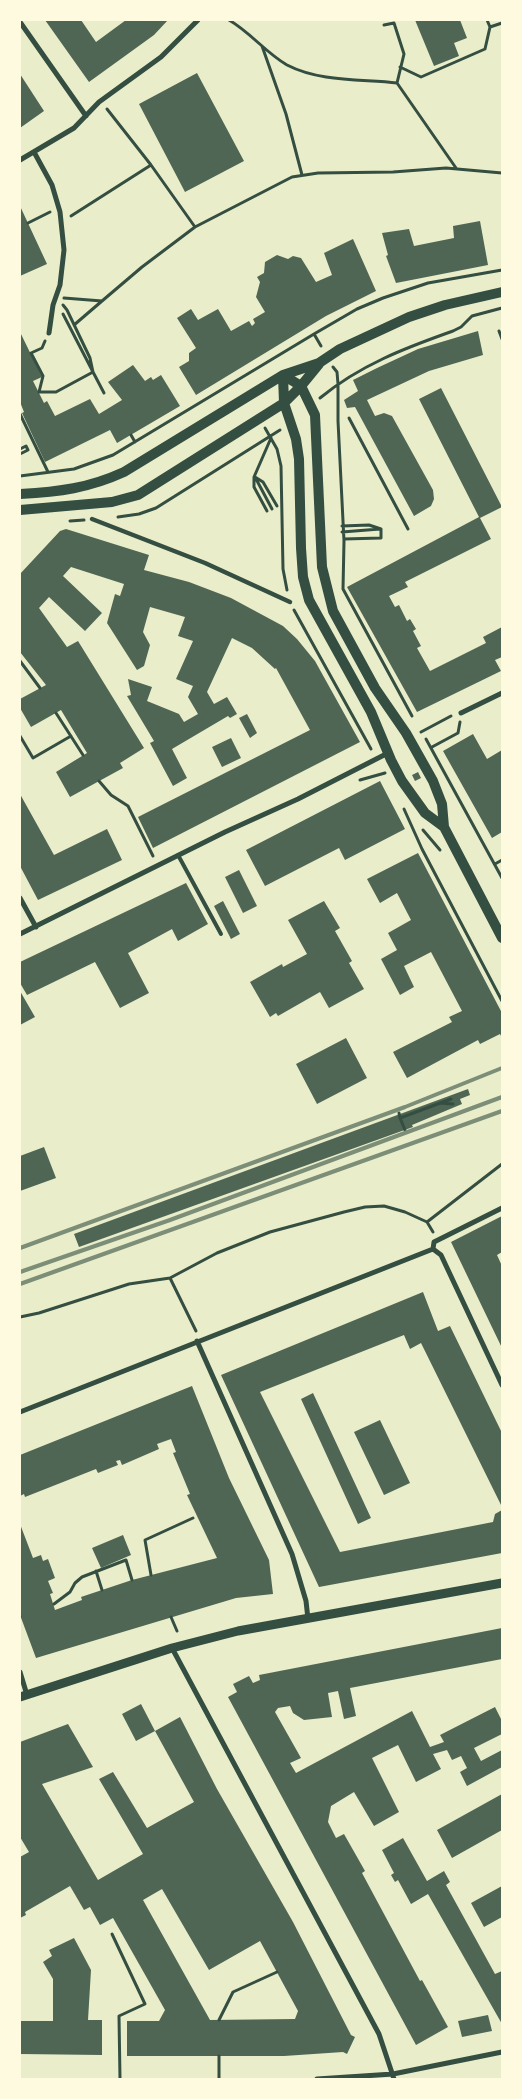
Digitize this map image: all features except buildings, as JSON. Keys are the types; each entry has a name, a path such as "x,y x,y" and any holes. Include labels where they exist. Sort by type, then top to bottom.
{"main road":[{"path":"20,494 71,490 103,482 124,472 283,375 319,363 340,349 409,317 445,305 502,292"},
{"path":"20,510 127,499 226,440 284,402 302,386 319,363"},
{"path":"283,375 302,386 312,405 317,427 322,566 328,597 340,625 379,695 406,733 433,781 442,804 444,827 502,938"},
{"path":"283,375 284,402 296,439 299,459 303,577 309,600 371,712 388,753 410,794 425,813 444,827"}],"street":[{"path":"20,160 74,128 101,100 161,57 198,20"},
{"path":"20,22 86,116"},
{"path":"34,152 52,185 59,208 64,250 60,285 49,333"},
{"path":"92,519 206,563 290,602"},
{"path":"461,713 502,693"},
{"path":"20,934 36,928 178,855 298,799 388,753"},
{"path":"20,898 36,928"},
{"path":"433,1250 434,1242 437,1240 502,1208"},
{"path":"20,1412 433,1250"},
{"path":"433,1250 441,1255 502,1385"},
{"path":"197,1341 292,1554 306,1601 308,1618"},
{"path":"20,1672 24,1696 172,1648 238,1631 502,1583"},
{"path":"172,1648 379,2034 393,2076"},
{"path":"317,2079 393,2076 502,2052"}],"lane":[{"path":"178,855 221,934"}],"path":[{"path":"229,20 286,64 319,76 397,83"},
{"path":"400,67 421,77 485,49 490,27 487,20"},
{"path":"384,25 394,23 404,54 397,83 457,168"},
{"path":"490,27 502,23"},
{"path":"262,46 286,114 302,174"},
{"path":"101,100 118,125 151,165 195,228"},
{"path":"61,222 151,165"},
{"path":"74,325 142,267 195,228 271,187 302,174 457,168 502,173"},
{"path":"28,223 59,208"},
{"path":"20,476 74,469 114,456 357,309 404,290 428,283 502,270"},
{"path":"56,297 102,301"},
{"path":"62,304 62,312 70,330 104,394"},
{"path":"312,405 352,372 394,352 453,331 461,327 472,316 502,308"},
{"path":"67,310 90,358 93,372"},
{"path":"499,331 502,339"},
{"path":"42,348 31,353 43,376 38,392 56,392 93,372"},
{"path":"338,384 344,539 343,589 356,616 414,719"},
{"path":"20,414 48,472"},
{"path":"349,418 408,529"},
{"path":"267,511 254,487 254,477 271,437 290,423"},
{"path":"131,435 136,442"},
{"path":"20,449 26,446 28,450 20,454"},
{"path":"254,477 263,482 276,506"},
{"path":"254,477 272,509"},
{"path":"342,526 369,525 381,529"},
{"path":"344,539 381,538 381,529"},
{"path":"342,532 381,529"},
{"path":"312,646 377,758"},
{"path":"20,661 40,688"},
{"path":"56,713 83,756"},
{"path":"421,732 453,715 461,713 458,733 432,747"},
{"path":"418,727 432,747 502,878"},
{"path":"20,736 33,758 71,736"},
{"path":"99,781 111,795 128,806 158,866"},
{"path":"445,853 439,849 405,811 422,849 502,1001"},
{"path":"494,864 502,860"},
{"path":"400,1118 451,1099"},
{"path":"440,1103 453,1104"},
{"path":"399,1113 405,1130"},
{"path":"427,1222 502,1164"},
{"path":"20,1317 39,1313 128,1284 170,1278 217,1253 270,1232 365,1207 384,1206 405,1212 427,1222 437,1240"},
{"path":"170,1278 196,1332 197,1341"},
{"path":"151,1575 145,1540 193,1518"},
{"path":"54,1604 70,1592 75,1583 82,1577 126,1560 132,1580"},
{"path":"96,1571 102,1590"},
{"path":"171,1617 177,1630"},
{"path":"112,1934 144,2004 119,2016 120,2079"},
{"path":"220,2020 233,1992 277,1972"},
{"path":"219,2056 219,2079"}],"railway":[{"path":"20,1248 405,1107 502,1068"},
{"path":"20,1272 170,1220 502,1097"},
{"path":"20,1284 502,1111"}]}
